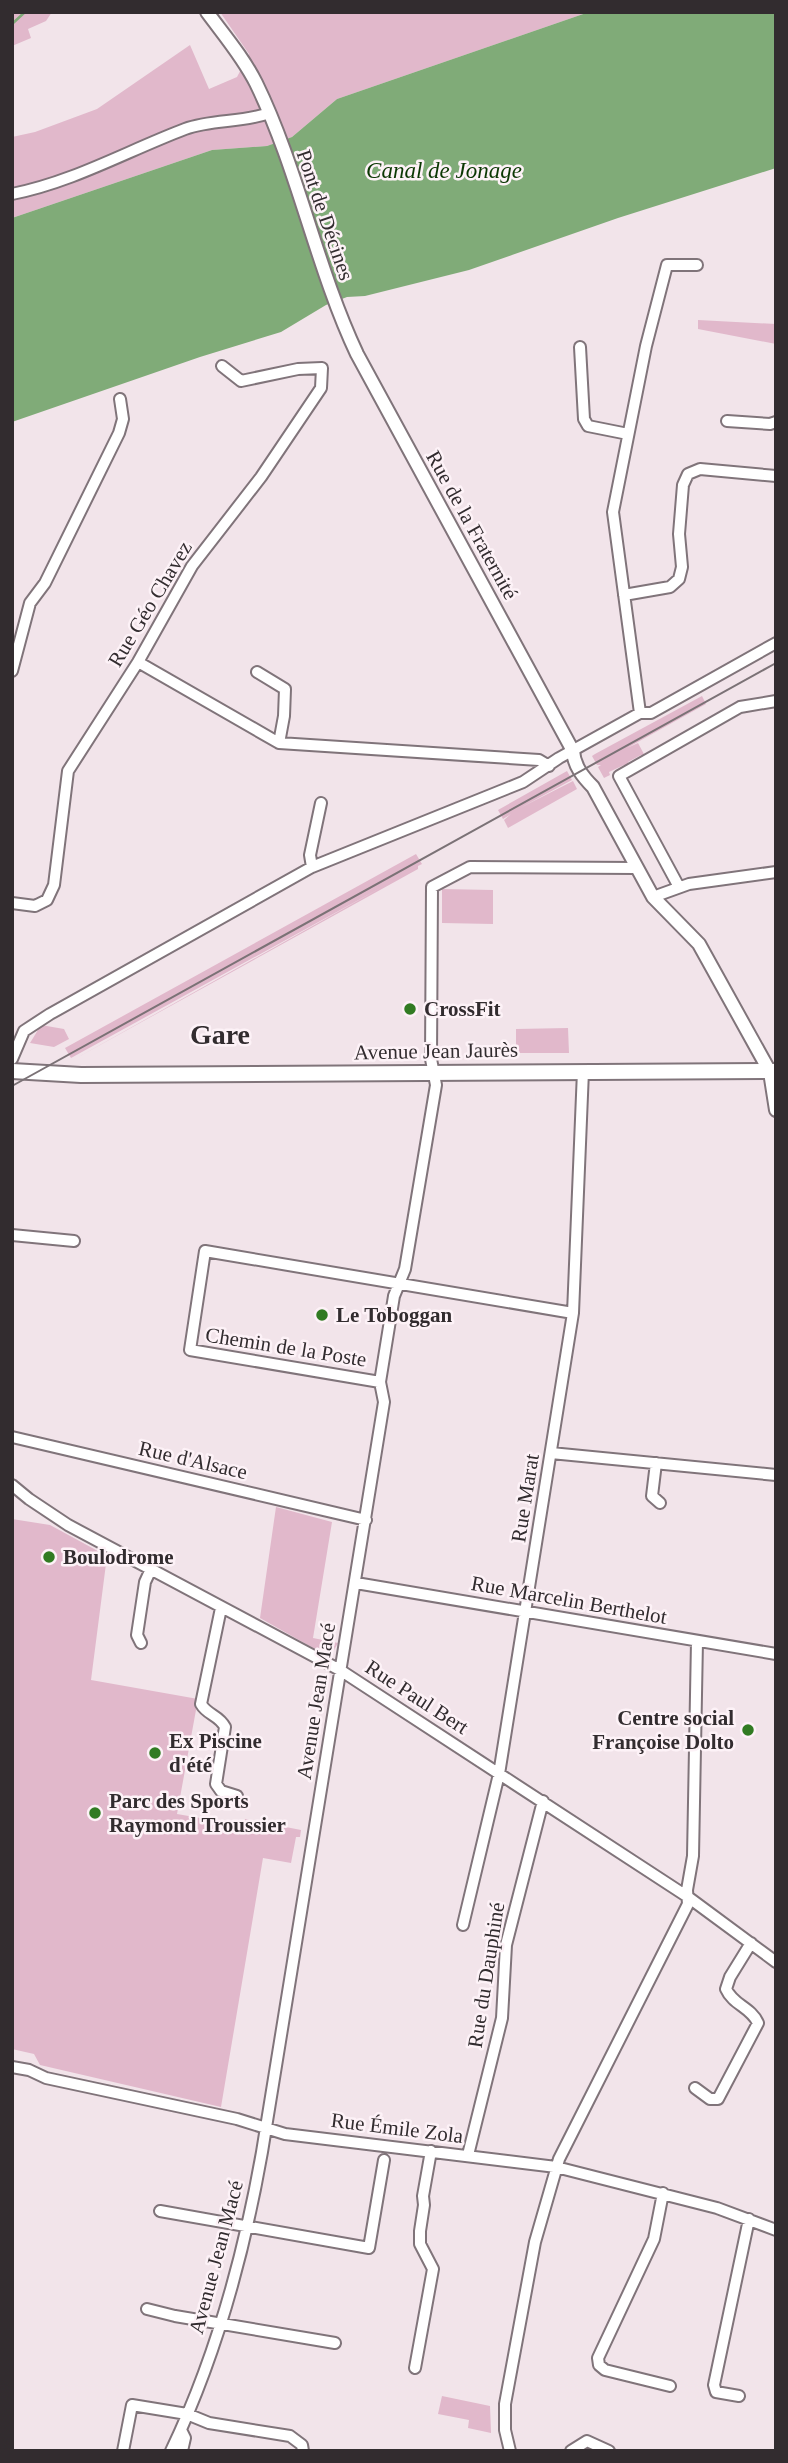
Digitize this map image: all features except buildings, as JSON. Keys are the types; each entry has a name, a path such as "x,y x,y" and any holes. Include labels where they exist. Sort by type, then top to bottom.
{"main road":[{"name":"Avenue Jean Jaurès","path":"12,1060 103,1073"},
{"name":"Avenue Jean Jaurès","path":"12,1071 81,1075 774,1072"}],"street":[{"name":"Pont de Décines","path":"206,12 255,80 270,113 340,316"},
{"path":"12,194 69,177 187,128 217,121 254,119 270,113"},
{"path":"640,713 613,512 646,346 667,265 697,265"},
{"name":"Rue de la Fraternité","path":"340,316 383,402 573,751 573,760 593,787 653,897 699,944 774,1072"},
{"path":"580,346 584,419 588,426 628,434"},
{"name":"Rue Géo Chavez","path":"12,903 36,906 47,900 54,885 68,771 138,663 192,566 261,477 321,388 322,368 299,369 241,381 222,366"},
{"path":"12,671 30,603 45,583 119,433 123,419 120,399"},
{"path":"727,421 770,424 776,422"},
{"path":"624,595 670,587 679,579 682,567 679,534 683,485 688,474 700,469 776,476"},
{"path":"12,1060 24,1031 50,1014 312,867 523,782 640,713 651,713 776,643"},
{"path":"138,663 279,743 538,760 549,766"},
{"path":"257,672 285,689 279,743"},
{"path":"679,887 619,776 740,707 776,701"},
{"path":"312,867 310,855 321,803"},
{"name":"Avenue Jean Macé","path":"171,2451 220,2323 248,2227 356,1583 384,1402 380,1382 394,1296 405,1269 436,1085 431,1048 432,887 470,867 636,868"},
{"path":"653,897 679,887 776,872"},
{"name":"Rue Marat","path":"463,1925 499,1774 573,1313 583,1071"},
{"path":"774,1072 776,1110"},
{"path":"12,1235 74,1241"},
{"name":"Chemin de la Poste","path":"380,1382 190,1350 205,1251 399,1285"},
{"path":"399,1285 573,1313"},
{"name":"Rue d'Alsace","path":"12,1437 366,1520"},
{"path":"551,1453 776,1475"},
{"path":"656,1463 652,1496 660,1503"},
{"name":"Rue Paul Bert","path":"12,1485 68,1524 340,1670 688,1897 776,1962"},
{"path":"141,1643 137,1635 145,1582 151,1569"},
{"name":"Rue Marcelin Berthelot","path":"356,1583 776,1654"},
{"path":"221,1608 201,1704 205,1711 218,1717 225,1727 216,1784 221,1791 237,1796"},
{"path":"510,2451 505,2430 505,2404 535,2242 556,2167 688,1904 693,1856 697,1641"},
{"name":"Rue du Dauphiné","path":"468,2155 502,2018 506,1945 543,1801"},
{"path":"695,2088 710,2099 718,2099 758,2023 754,2014 729,1996 726,1989 730,1977 751,1943"},
{"name":"Rue Émile Zola","path":"12,2067 29,2070 46,2078 237,2119 285,2134 556,2167 663,2193 776,2230"},
{"path":"415,2368 433,2269 420,2244 423,2196 431,2151"},
{"path":"160,2211 369,2248 384,2160"},
{"path":"663,2193 654,2239 598,2358 599,2365 605,2370 670,2386"},
{"path":"739,2396 716,2392 714,2385 749,2219"},
{"path":"147,2309 335,2343"},
{"path":"122,2451 132,2405 187,2414 209,2423 290,2436 302,2445 303,2451"},
{"path":"181,2430 185,2438 182,2451"},
{"path":"571,2451 587,2441 608,2451"}],"shaded area":[{"path":"12,12 52,12 46,21 28,29 31,38 12,46"},
{"path":"220,12 589,12 337,99 292,137 267,146 212,150 12,218 12,137 35,132 97,109 190,45 209,89 237,77 249,54"},
{"path":"698,320 776,324 776,344 698,329"},
{"path":"702,696 706,704 627,748 638,743 645,756 641,755 628,762 629,765 609,772 610,775 604,778 598,767 601,765 597,765 592,756"},
{"path":"567,771 572,780 520,808 573,781 577,789 508,828 504,820 511,814 503,819 498,810"},
{"path":"416,854 422,864 418,869 73,1060 384,886 71,1058 65,1048"},
{"path":"442,889 493,890 493,924 442,923"},
{"path":"41,1025 64,1029 69,1039 54,1047 30,1043"},
{"path":"568,1028 569,1053 516,1053 516,1029"},
{"path":"276,1507 332,1522 313,1638 338,1643 334,1650 322,1653 260,1618"},
{"name":"Parc des Sports Raymond Troussier","path":"12,1519 50,1525 107,1556 91,1680 198,1699 177,1814 206,1819 206,1824 243,1831 245,1819 301,1830 300,1837 296,1837 291,1863 263,1858 221,2107 40,2065 34,2054 12,2049"},
{"path":"442,2396 490,2406 491,2433 468,2428 469,2420 438,2414"}],"water":[{"name":"Canal de Jonage","path":"589,12 776,12 776,168 618,218 469,270 365,296 347,297 326,305 281,332 12,422 12,218 212,150 267,146 292,137 337,99"}],"waterway":[{"path":"12,24 25,12"}],"tram line":[{"path":"12,1086 776,663"}],"place":[{"name":"CrossFit","path":"410,1009"},
{"name":"Le Toboggan","path":"322,1315"},
{"name":"Boulodrome","path":"49,1557"},
{"name":"Centre social Françoise Dolto","path":"748,1730"},
{"name":"Ex Piscine d'été","path":"155,1753"},
{"name":"Parc des Sports Raymond Troussier","path":"95,1813"}],"district":[{"name":"Gare","path":"220,1034"}]}
